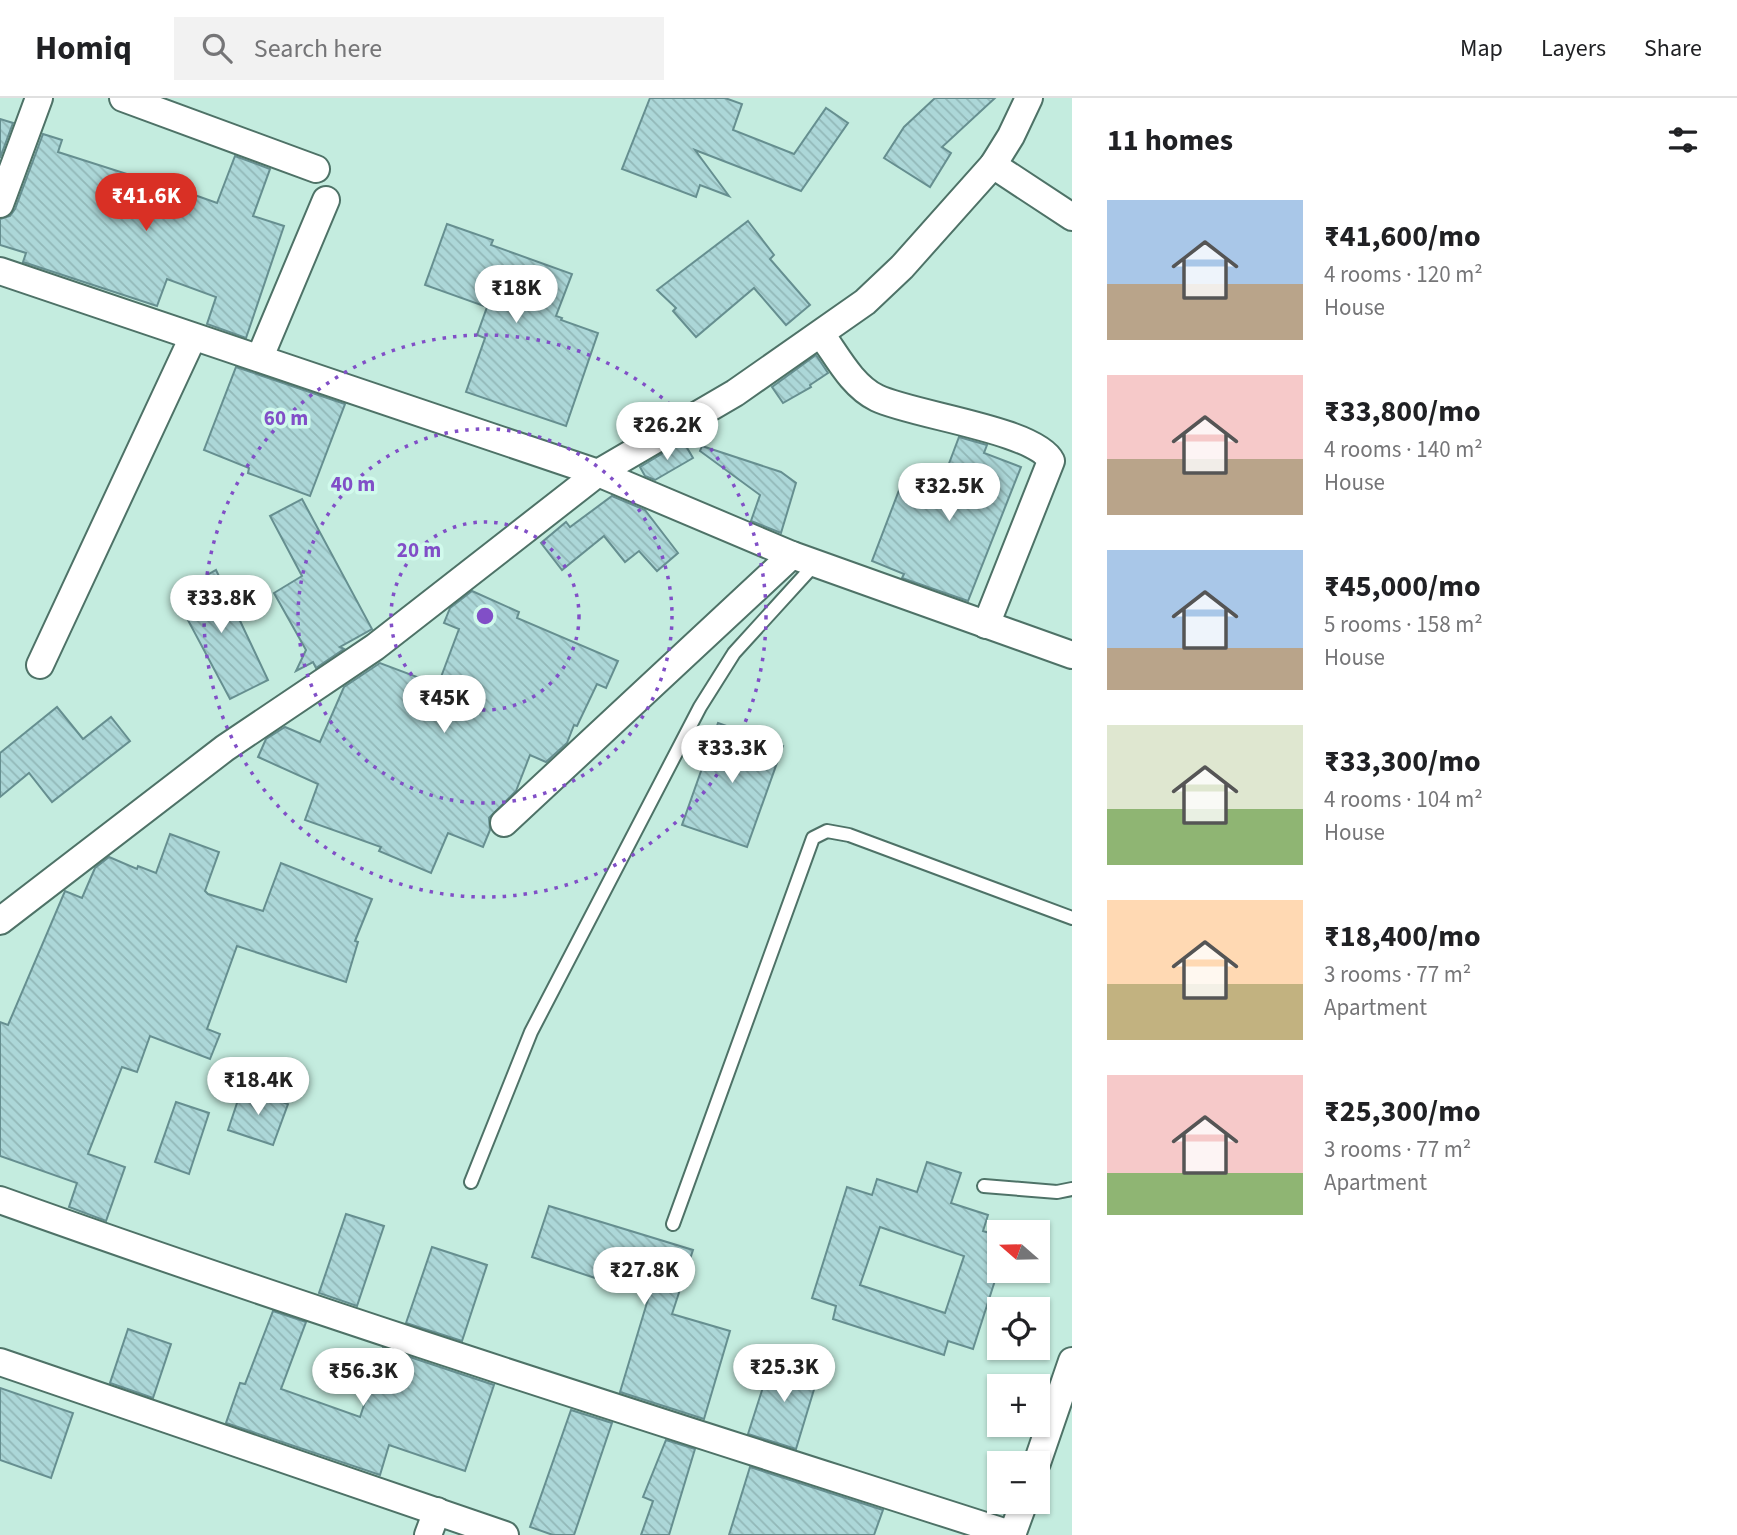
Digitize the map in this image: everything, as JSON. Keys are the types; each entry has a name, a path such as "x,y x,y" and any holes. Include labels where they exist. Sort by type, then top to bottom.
{"street":[{"path":"0,204 39,98"},
{"path":"123,98 316,169"},
{"path":"0,921 225,748 375,647 598,473 735,393 864,302 902,267 993,165 1011,136 1025,100"},
{"path":"993,165 1072,217"},
{"path":"260,357 326,200"},
{"path":"0,271 598,473 804,559 1072,655"},
{"path":"821,334 856,382 877,398 1032,444 1051,461 986,625"},
{"path":"40,665 193,337"},
{"path":"504,824 804,559"},
{"path":"0,1199 219,1278 1012,1535 1020,1514"},
{"path":"0,1362 433,1523 505,1535"},
{"path":"1041,1451 1072,1362"}],"lane":[{"path":"471,1182 530,1032 700,706 716,678 804,559"},
{"path":"673,1224 813,838 827,831 849,835 1072,918"},
{"path":"984,1186 1057,1192 1072,1189"}],"building":[{"path":"650,98 725,98 742,104 733,130 794,154 826,108 848,123 801,191 695,150 729,196 700,185 696,197 622,169"},
{"path":"935,98 995,98 942,147 951,153 930,187 884,158 904,127"},
{"path":"0,119 13,123 0,158"},
{"path":"43,134 62,140 58,152 217,203 235,156 270,169 253,216 284,226 246,338 207,324 216,297 167,279 157,306 23,262 26,253 0,245 0,219 10,216 15,209"},
{"path":"748,221 774,255 770,259 810,305 786,325 754,288 696,337 673,311 676,308 657,290"},
{"path":"447,224 493,240 491,245 572,274 556,316 598,333 566,426 466,392 485,338 477,335 487,307 425,285"},
{"path":"816,355 828,373 810,385 811,387 783,403 772,387"},
{"path":"236,367 345,404 310,496 248,473 249,468 204,450"},
{"path":"959,437 987,445 984,453 1021,467 968,601 902,578 904,574 872,561 901,485 936,498"},
{"path":"683,441 693,458 655,480 645,476 640,467"},
{"path":"702,446 781,472 796,483 781,533 751,521 760,495 700,451"},
{"path":"612,496 645,510 678,553 657,571 639,551 625,562 604,536 562,570 541,543 566,522 570,527"},
{"path":"302,499 372,629 340,647 344,649 316,668 313,662 296,671 306,650 274,593 302,576 270,516"},
{"path":"216,570 268,680 230,699 174,594"},
{"path":"472,591 519,612 517,618 618,661 606,688 597,684 567,743 546,762 530,755 516,791 489,818 490,830 483,847 448,833 431,873 379,851 381,847 305,820 318,784 258,757 266,739 285,727 320,742 344,687 380,663 438,685 459,629 444,623 450,608"},
{"path":"57,707 83,739 111,717 130,741 52,802 29,773 0,797 0,753"},
{"path":"718,723 783,746 747,847 682,825"},
{"path":"170,834 219,852 205,891 208,894 263,911 281,863 372,899 355,941 358,942 346,982 237,946 207,1029 220,1034 210,1059 150,1036 137,1072 122,1067 88,1154 125,1167 106,1221 69,1207 77,1183 0,1156 0,1022 8,1025 65,891 82,898 95,868 109,857 137,869 138,866 156,873"},
{"path":"242,1088 288,1104 273,1145 228,1130"},
{"path":"176,1102 209,1113 189,1174 155,1162"},
{"path":"927,1162 961,1173 951,1203 988,1215 983,1231 987,1232 987,1283 994,1283 990,1297 987,1297 987,1305 973,1349 948,1341 944,1355 833,1319 836,1306 812,1298 847,1187 872,1195 877,1179 917,1192","holes":["880,1227 964,1256 945,1313 860,1285"]},
{"path":"549,1206 693,1250 672,1314 730,1331 704,1419 620,1392 649,1296 532,1257"},
{"path":"346,1214 384,1226 357,1306 319,1293"},
{"path":"432,1247 487,1265 462,1341 406,1323"},
{"path":"273,1311 306,1322 281,1389 360,1417 383,1348 494,1385 465,1471 389,1445 380,1475 226,1423 240,1383 245,1384"},
{"path":"128,1329 171,1344 153,1398 110,1383"},
{"path":"772,1359 819,1373 796,1449 748,1434"},
{"path":"0,1388 73,1413 51,1478 0,1460"},
{"path":"571,1410 612,1423 574,1535 553,1535 530,1527"},
{"path":"666,1440 695,1449 669,1535 641,1535 653,1501 643,1497"},
{"path":"750,1467 883,1510 874,1535 729,1535"}]}
